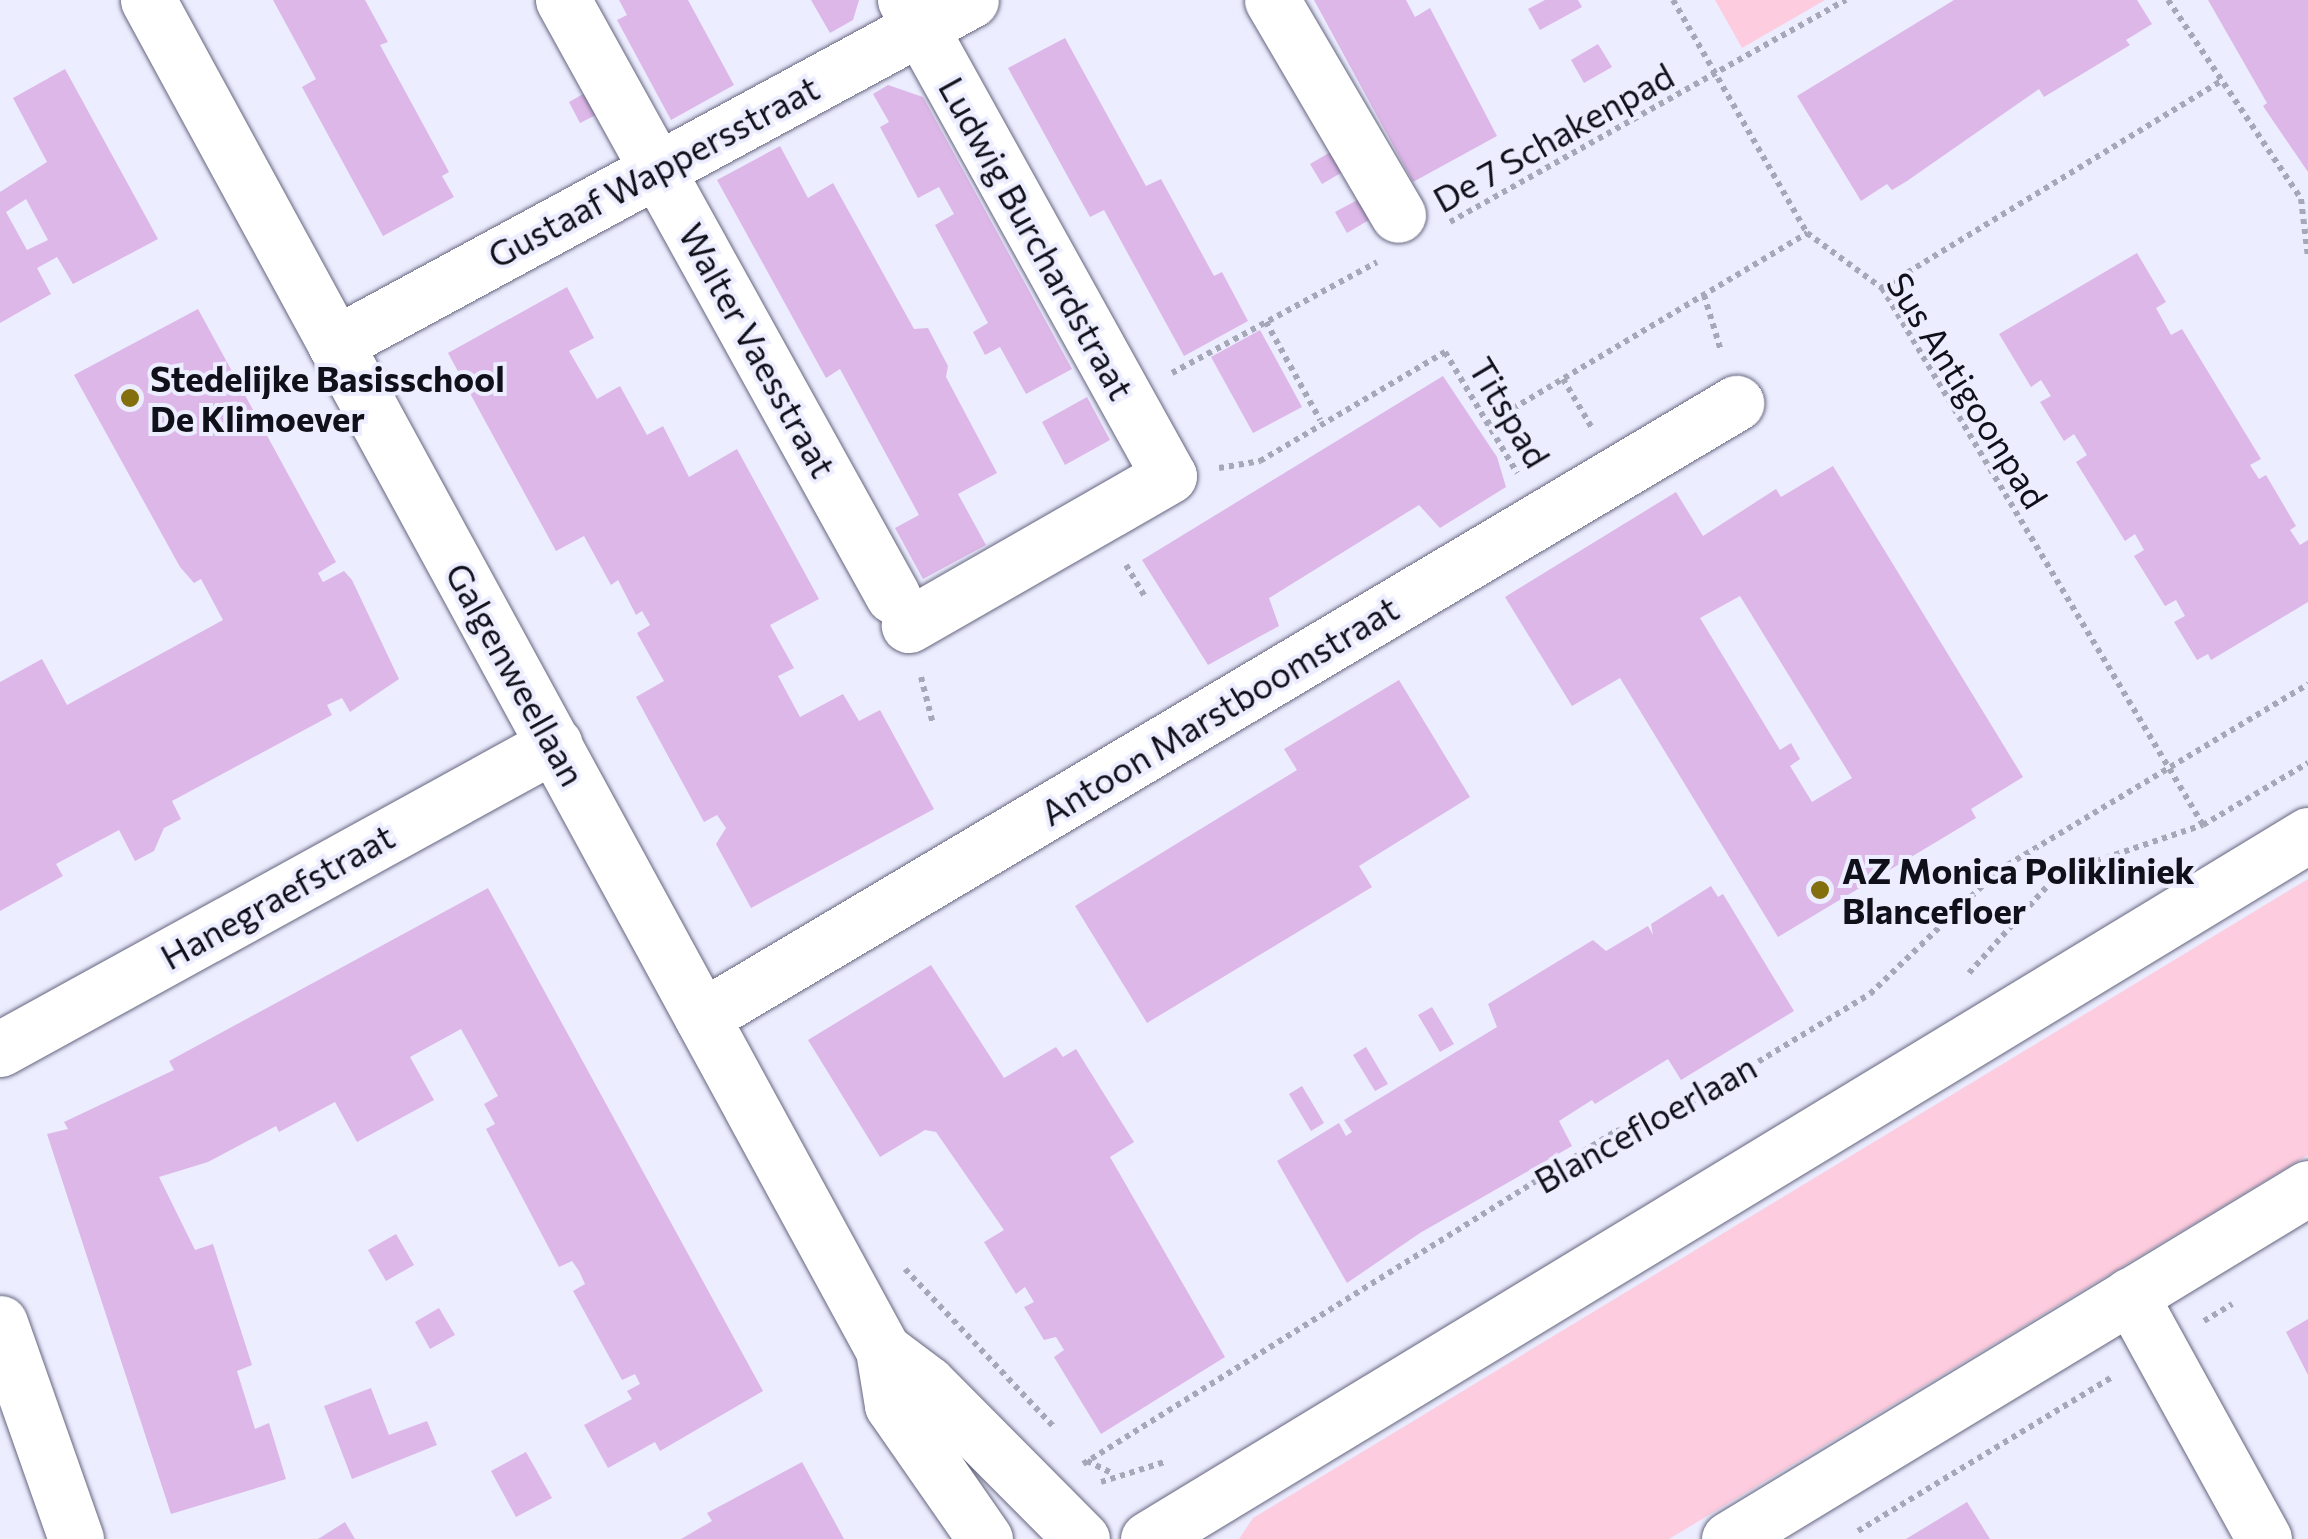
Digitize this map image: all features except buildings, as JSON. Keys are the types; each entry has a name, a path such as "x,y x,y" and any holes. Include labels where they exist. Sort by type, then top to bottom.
{"street":[{"name":"Galgenweellaan","path":"148,0 882,1350 892,1405 984,1539"},
{"name":"Walter Vaesstraat","path":"562,0 901,610 1169,476"},
{"name":"Gustaaf Wappersstraat","path":"335,344 658,168 913,14 972,0"},
{"path":"1272,0 1406,228"},
{"name":"Ludwig Burchardstraat","path":"913,14 1169,476"},
{"name":"Antoon Marstboomstraat","path":"702,1017 1736,404"},
{"name":"Hanegraefstraat","path":"0,1049 554,744"},
{"path":"1148,1539 2308,836"},
{"path":"1729,1539 2308,1188"},
{"path":"2130,1295 2264,1539"},
{"path":"0,1323 76,1539"},
{"name":"Galgenweellaan","path":"882,1350 927,1383 1082,1539"}],"path":[{"name":"Sus Antigoonpad","path":"1673,0 1807,233 1882,288 2203,825"},
{"name":"De 7 Schakenpad","path":"1126,398 1266,322 1406,228 1716,76 1846,0"},
{"path":"2168,0 2300,199 2308,258"},
{"path":"1882,288 2223,80"},
{"path":"1488,424 1807,233"},
{"path":"1266,322 1320,420"},
{"name":"Titspad","path":"1169,476 1260,461 1320,420 1444,352 1544,516"},
{"name":"Blancefloerlaan","path":"1037,1492 1616,1132 1656,1124 1870,994 1999,870 2308,684"},
{"path":"900,1264 1060,1433"},
{"path":"1844,1539 2242,1298"},
{"path":"1074,1447 1087,1462 1113,1473"}],"shaded area":[{"path":"1715,0 1825,0 1742,48"},
{"path":"2308,879 2308,1155 1669,1539 1239,1539 1253,1518"}],"place":[{"name":"Stedelijke Basisschool De Klimoever","path":"130,398"},
{"name":"AZ Monica Polikliniek Blancefloer","path":"1820,890"}]}
